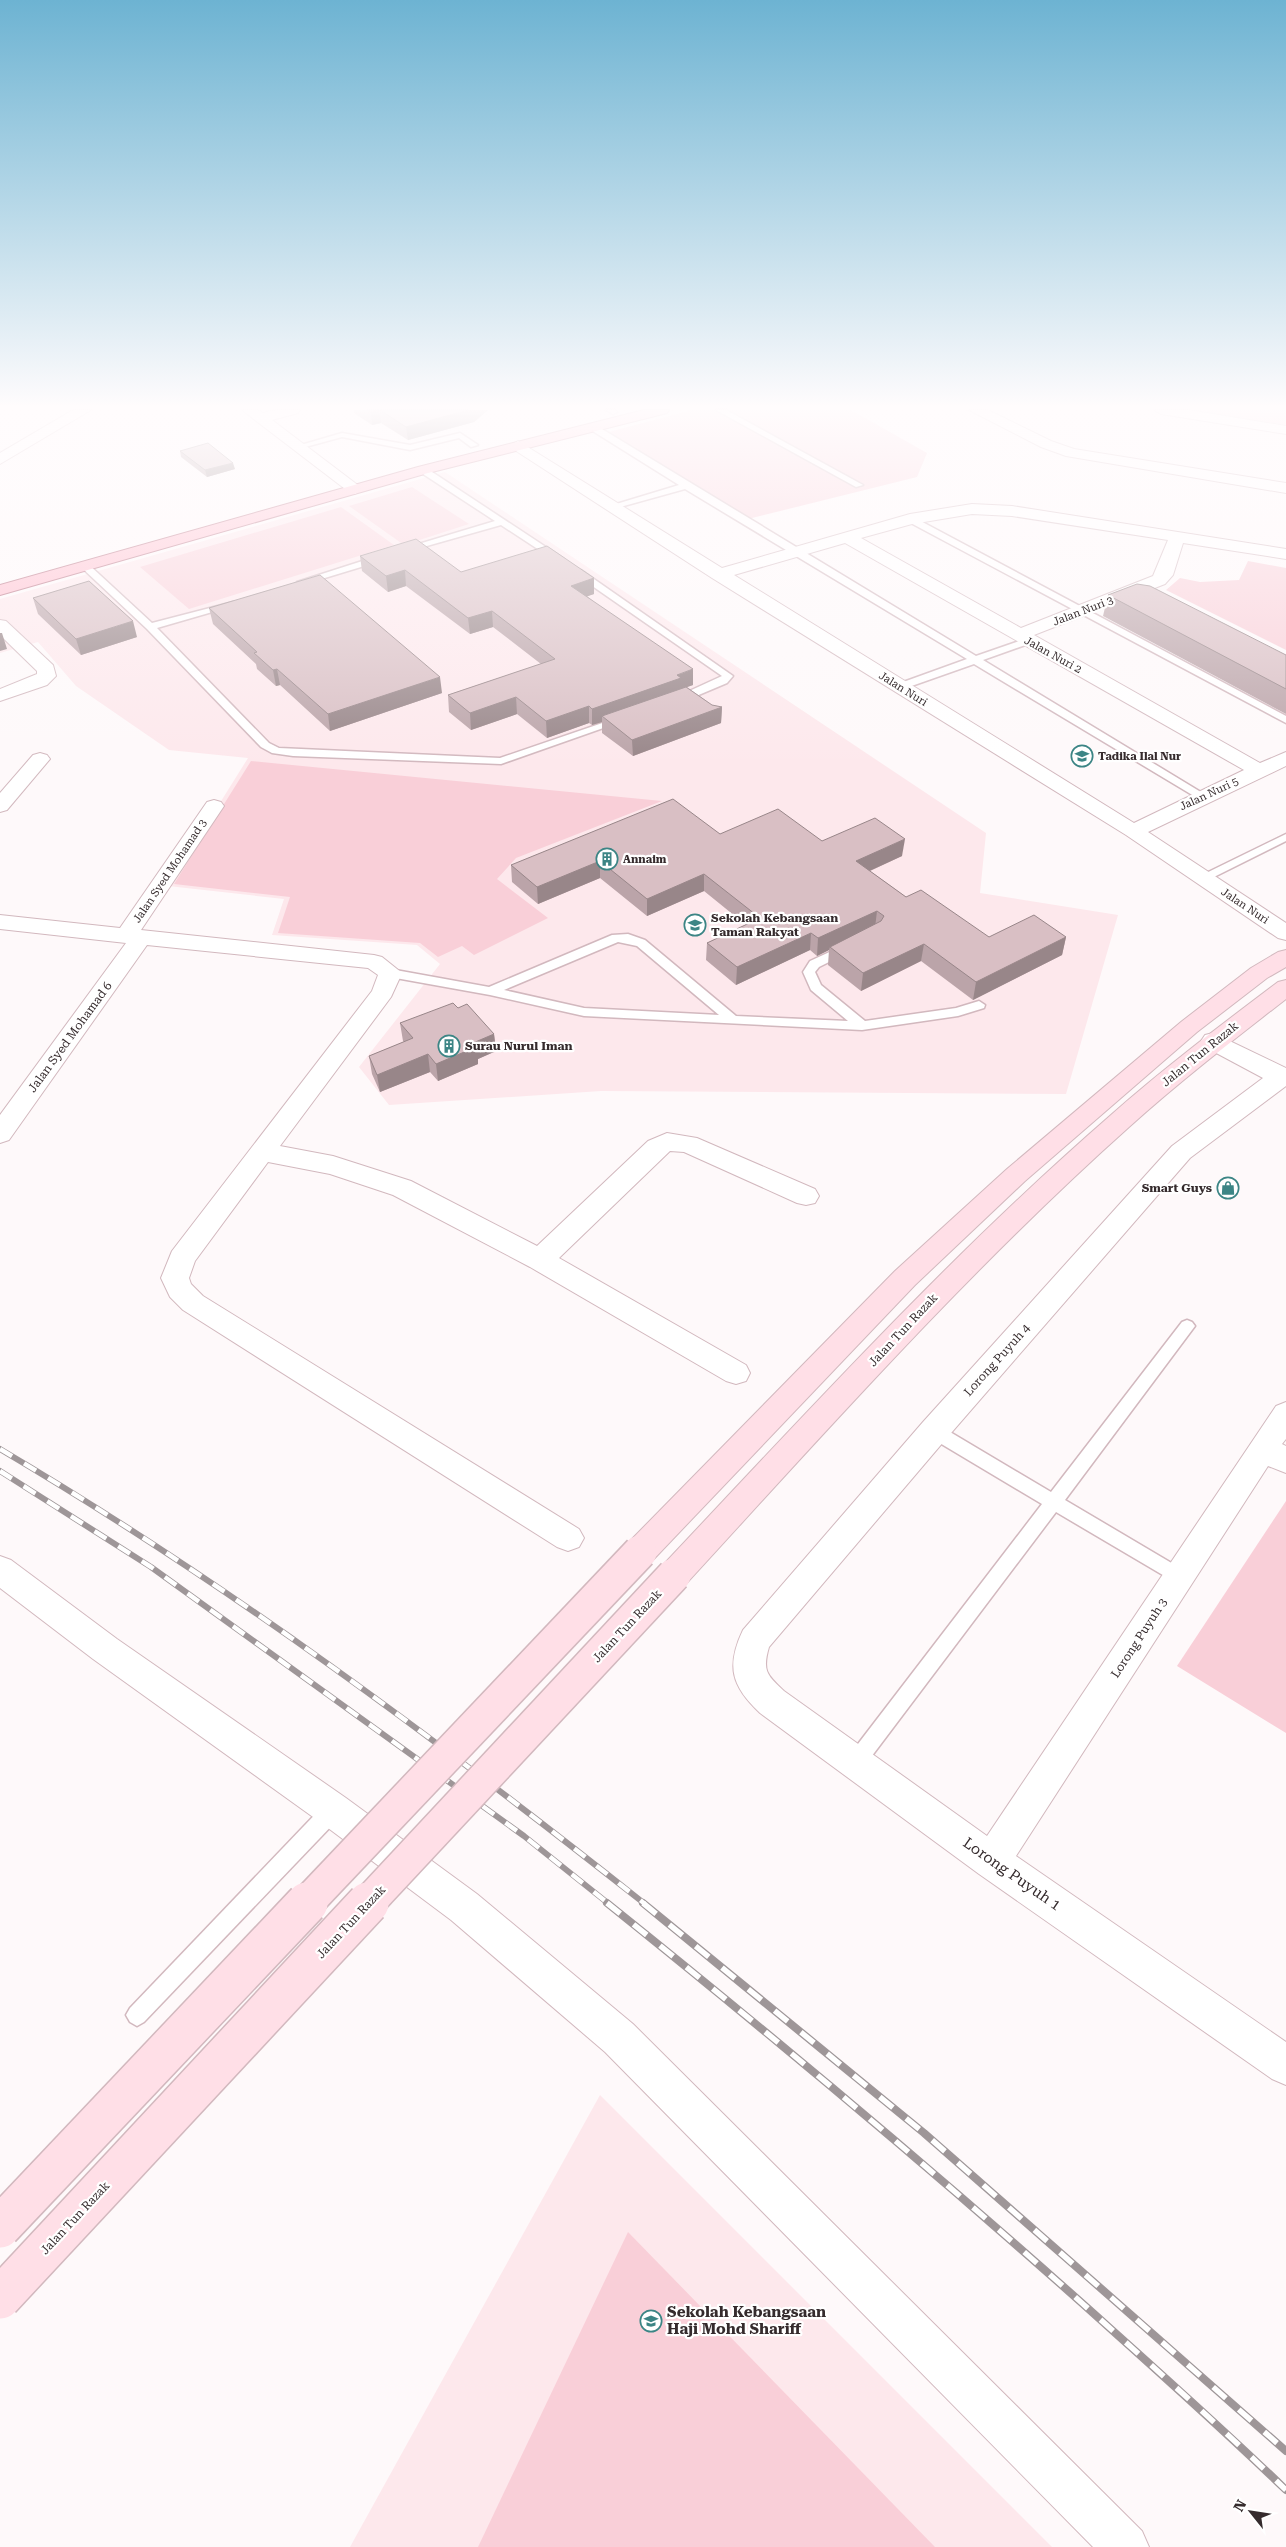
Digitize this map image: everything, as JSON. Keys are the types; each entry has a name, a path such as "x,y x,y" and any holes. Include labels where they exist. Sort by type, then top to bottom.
{"main road":[{"path":"0,591 40,572 180,529"},
{"path":"0,577 84,565 215,529"},
{"path":"0,2227 640,1552 905,1278 1016,1175 1189,1027 1259,973 1285,937"},
{"name":"Jalan Tun Razak","path":"0,2298 935,1295 1042,1191 1213,1041 1286,987"}],"street":[{"name":"Jalan Nuri","path":"648,529 899,687 1133,831 1285,937"},
{"path":"718,574 875,529"},
{"path":"1124,529 1286,554"},
{"name":"Jalan Nuri 2","path":"847,537 1260,771"},
{"name":"Jalan Nuri 3","path":"1023,638 1144,593 1164,575 1178,537"},
{"path":"1144,593 1165,595"},
{"path":"0,625 46,669 47,676 40,681 0,695"},
{"path":"0,654 23,647"},
{"name":"Jalan Nuri 5","path":"1133,831 1286,758"},
{"path":"0,806 40,759"},
{"name":"Jalan Syed Mohamad 3","path":"133,938 214,806"},
{"path":"0,922 133,938 374,962 390,973 383,992 182,1258 175,1278 180,1290 211,1314 568,1538"},
{"name":"Jalan Syed Mohamad 6","path":"0,1134 133,938"},
{"path":"1213,1041 1285,1079"},
{"name":"Lorong Puyuh 4","path":"749,1672 749,1659 755,1640 934,1431 1181,1152 1285,1079"},
{"path":"540,1260 657,1147 667,1142 688,1144 806,1196"},
{"path":"261,1152 333,1165 380,1180 411,1193 540,1260 736,1373"},
{"name":"Lorong Puyuh 3","path":"992,1861 1179,1576 1275,1455 1286,1414"},
{"path":"0,1570 105,1649 334,1810 464,1907 619,2038 1126,2547"},
{"name":"Lorong Puyuh 1","path":"749,1672 757,1688 772,1702 855,1763 992,1861 1286,2065"}],"lane":[{"path":"293,585 479,529"},
{"path":"512,529 728,676 723,682 690,700 668,704"},
{"path":"756,529 1203,797"},
{"path":"929,529 1286,720"},
{"path":"84,565 150,627 265,745 276,750 293,753 501,761 632,717"},
{"path":"150,627 236,602"},
{"path":"899,687 975,660 1023,638"},
{"path":"1202,878 1286,838"},
{"path":"490,991 616,938 628,938 641,943 732,1019"},
{"path":"857,942 814,964 809,972 815,986 862,1026"},
{"path":"390,973 490,991 584,1012 862,1026 948,1014 979,1006"},
{"path":"855,1763 1187,1326"},
{"path":"934,1431 1179,1576"},
{"path":"138,2015 334,1810"}],"shaded area":[{"path":"246,529 530,529 986,833 980,893 1118,915 1066,1094 601,1091 389,1105 359,1067 440,964 417,945 272,935 284,899 168,886 248,758 169,750 76,686 38,642 0,653 0,599"},
{"path":"268,529 371,529 394,545 189,609 140,567"},
{"path":"381,529 454,529 404,545"},
{"path":"1248,561 1286,568 1286,650 1166,590 1180,578 1200,582 1239,580"},
{"path":"251,761 662,801 516,858 497,879 548,918 474,955 462,946 438,957 420,943 278,933 290,897 174,884"},
{"path":"1286,1501 1286,1733 1177,1666"},
{"name":"Sekolah Kebangsaan Haji Mohd Shariff","path":"600,2095 1052,2547 350,2547"},
{"path":"628,2232 935,2547 478,2547"}],"building":[{"path":"416,539 461,572 547,546 594,578 571,586 693,669 677,675 681,678 592,709 589,706 546,721 516,697 470,713 448,695 555,659 492,611 468,618 405,570 386,576 360,556"},
{"path":"320,575 440,677 328,714 277,669 273,670 254,653 257,652 209,608"},
{"path":"89,581 133,621 76,639 33,598"},
{"path":"1137,584 1150,586 1286,655 1286,689 1108,595"},
{"path":"686,687 712,705 722,707 632,740 602,716"},
{"path":"673,799 720,834 778,809 822,841 875,818 905,839 856,861 906,897 921,890 989,937 1034,915 1066,937 976,982 924,944 863,973 830,947 881,921 884,916 877,911 818,938 811,933 737,967 707,943 760,918 704,874 647,899 600,861 537,887 511,865"},
{"path":"453,1003 458,1008 467,1004 494,1034 473,1043 476,1047 436,1064 428,1054 377,1075 369,1056 413,1038 400,1023"}],"railway":[{"path":"0,1449 84,1500 250,1609 410,1724 645,1904"},
{"path":"0,1471 151,1567 524,1836 609,1904"},
{"path":"607,1903 728,2001 966,2201 1160,2373 1286,2490"},
{"path":"643,1903 924,2133 1286,2451"}],"place":[{"name":"Tadika Ilal Nur","path":"1082,756"},
{"name":"Annaim","path":"607,859"},
{"name":"Sekolah Kebangsaan Taman Rakyat","path":"695,925"},
{"name":"Surau Nurul Iman","path":"449,1046"},
{"name":"Smart Guys","path":"1228,1188"},
{"name":"Sekolah Kebangsaan Haji Mohd Shariff","path":"651,2321"}]}
